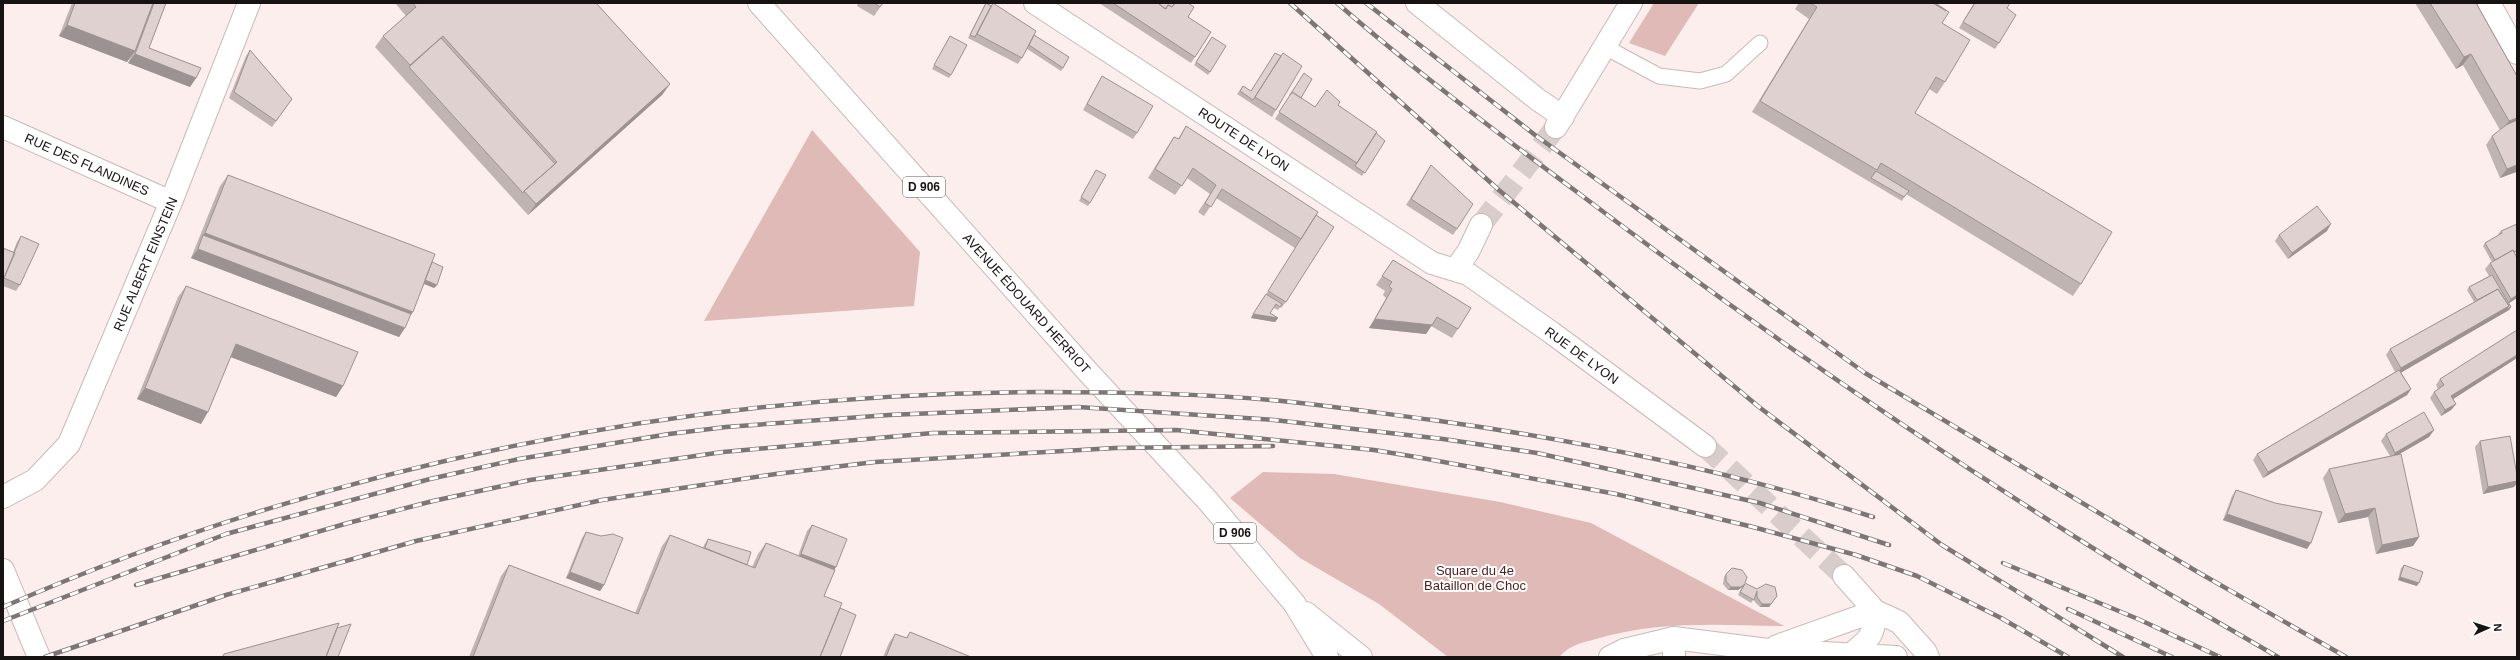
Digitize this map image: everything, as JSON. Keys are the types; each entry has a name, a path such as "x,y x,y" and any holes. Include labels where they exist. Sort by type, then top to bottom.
{"street":[{"name":"RUE ALBERT EINSTEIN","path":"3,497 35,480 69,444 171,202 249,3"},
{"name":"AVENUE ÉDOUARD HERRIOT","path":"759,3 1088,372 1176,464 1294,603 1326,657"},
{"name":"ROUTE DE LYON","path":"1035,3 1432,263 1455,270"},
{"path":"1417,3 1560,122 1630,3"},
{"path":"2489,3 2517,53"},
{"name":"RUE DES FLANDINES","path":"3,127 171,202"},
{"path":"1455,270 1468,252 1481,225"},
{"name":"RUE DE LYON","path":"1455,270 1468,274 1546,329 1705,446"},
{"path":"3,570 39,657"},
{"path":"1844,576 1875,611 1899,622 1925,651 1928,657"},
{"name":"AVENUE ÉDOUARD HERRIOT","path":"1294,603 1361,657"},
{"path":"1768,650 1875,611"},
{"path":"1851,654 1871,635 1875,627 1875,611"},
{"path":"1610,657 1624,650 1674,648 1768,650 1896,657"}],"lane":[{"path":"1605,47 1659,76 1700,81 1726,74 1760,43"}],"green space":[{"path":"1654,3 1699,3 1665,56 1629,43"},
{"path":"812,130 920,252 914,306 704,321"},
{"name":"Square du 4e Bataillon de Choc","path":"1263,472 1334,474 1500,502 1591,523 1784,626 1666,626 1620,633 1585,642 1572,647 1559,657 1448,657 1379,604 1300,558 1230,498"}],"building":[{"path":"75,3 153,3 135,51 67,25"},
{"path":"154,3 166,3 149,48 201,68 196,78 135,54"},
{"path":"413,3 596,3 670,84 536,204 524,191 557,162 443,36 410,65 383,36 416,7"},
{"path":"874,3 883,3 880,7"},
{"path":"986,3 991,6 975,37 970,35"},
{"path":"993,3 1036,31 1022,58 977,34"},
{"path":"1113,3 1160,3 1159,4 1166,9 1168,5 1172,7 1175,3 1188,3 1194,7 1188,17 1211,32 1195,57"},
{"path":"1175,3 1172,7 1168,5 1165,9 1159,4"},
{"path":"1810,3 1933,3 1949,12 1942,23 1970,40 1945,82 1936,77 1915,113 2112,232 2081,284 1881,163 1877,170 1760,101 1817,7"},
{"path":"1933,3 1935,3 1946,11"},
{"path":"1975,3 2010,3 2007,8 2016,15 1999,43 1963,22"},
{"path":"2430,3 2476,3 2517,76 2517,118 2509,121 2471,54 2464,57"},
{"path":"1034,35 1069,57 1063,68 1029,45"},
{"path":"950,36 967,45 951,75 934,65"},
{"path":"1212,37 1226,46 1210,72 1196,62"},
{"path":"441,38 555,164 523,193 409,67"},
{"path":"250,50 292,99 276,121 234,92"},
{"path":"1275,53 1281,56 1253,100 1240,91 1243,86 1251,91"},
{"path":"1283,53 1302,66 1276,110 1255,97"},
{"path":"1304,73 1312,79 1301,98 1292,92 1290,95"},
{"path":"1102,76 1153,106 1137,133 1087,104"},
{"path":"1327,90 1340,102 1338,105 1377,132 1357,163 1279,112 1292,92 1315,107"},
{"path":"2517,120 2517,165 2507,169 2492,136 2506,125"},
{"path":"1186,126 1318,212 1301,239 1222,189 1211,207 1205,203 1216,185 1193,168 1182,186 1155,169 1174,137 1179,139"},
{"path":"1376,133 1385,141 1365,173 1355,166"},
{"path":"1431,165 1473,204 1457,229 1411,199"},
{"path":"1096,170 1106,175 1090,203 1081,197"},
{"path":"1876,171 1909,191 1904,197 1871,178"},
{"path":"228,175 435,254 413,312 205,233"},
{"path":"2317,206 2331,224 2292,253 2279,235"},
{"path":"1316,215 1334,227 1286,302 1268,291"},
{"path":"2517,224 2517,250 2514,252 2513,250 2495,260 2485,243 2502,233 2501,231"},
{"path":"203,235 411,314 405,328 198,249"},
{"path":"21,236 39,244 20,285 4,278"},
{"path":"3,248 15,253 3,280"},
{"path":"2513,250 2517,258 2517,295 2511,299 2490,263"},
{"path":"1393,260 1471,308 1458,329 1437,317 1432,325 1375,319 1392,289 1389,286 1392,282 1382,276"},
{"path":"432,262 443,267 437,285 425,280"},
{"path":"2492,275 2511,307 2506,310 2509,306 2498,289 2477,300 2469,287"},
{"path":"186,286 358,352 343,386 236,344 208,412 145,388"},
{"path":"2498,289 2509,306 2401,368 2390,349"},
{"path":"1266,294 1282,304 1280,307 1276,304 1270,313 1278,318 1253,314"},
{"path":"2517,330 2517,355 2451,396 2456,404 2445,410 2434,392 2444,385 2440,379"},
{"path":"2399,370 2411,389 2268,472 2257,454"},
{"path":"2424,412 2434,430 2395,453 2386,434"},
{"path":"2510,436 2517,481 2488,487 2480,441"},
{"path":"2401,454 2419,537 2382,545 2375,508 2345,514 2329,469"},
{"path":"2236,490 2275,503 2322,512 2311,543 2227,514"},
{"path":"812,525 847,539 836,567 801,554"},
{"path":"586,532 601,536 613,534 623,538 604,585 570,572"},
{"path":"670,535 755,568 766,543 835,570 824,596 842,603 820,657 473,657 509,565 638,614"},
{"path":"708,539 751,552 747,565 705,548"},
{"path":"2404,565 2423,572 2419,583 2400,577"},
{"path":"1732,568 1742,570 1747,577 1745,583 1757,589 1766,584 1775,587 1777,596 1771,604 1762,604 1757,597 1757,591 1754,600 1740,592 1745,584 1741,587 1731,587 1726,581 1726,574"},
{"path":"840,608 856,615 840,657 820,657"},
{"path":"339,623 326,657 222,657 224,654"},
{"path":"351,624 338,657 326,657 337,628"},
{"path":"910,632 971,657 886,657 895,634 907,638"}],"tunnel":[{"path":"1481,225 1556,127"},
{"path":"1705,446 1844,576"}],"railway":[{"path":"1290,3 1500,191 1759,407 1942,545 2123,657"},
{"path":"1337,3 1455,100 1641,240 1836,380 1969,469 2104,555 2278,657"},
{"path":"1366,3 1535,135 1865,373 2196,571 2346,657"},
{"path":"3,607 127,557 252,514 381,477 510,447 641,423 774,406 907,396 1040,392 1156,393 1242,398 1332,407 1489,428 1544,437 1655,459 1764,485 1873,517"},
{"path":"3,621 226,534 430,479 519,459 669,434 726,427 889,415 1078,407 1274,420 1443,439 1537,453 1760,503 1889,545"},
{"path":"136,585 348,523 433,501 530,480 723,452 933,433 1176,430 1374,450 1422,458 1616,494 1753,527 1856,555 1917,576 2001,618 2068,657"},
{"path":"45,657 226,595 416,541 602,500 776,474 875,462 1115,448 1273,446"},
{"path":"2003,563 2138,619 2220,657"},
{"path":"2068,609 2172,657"}]}
